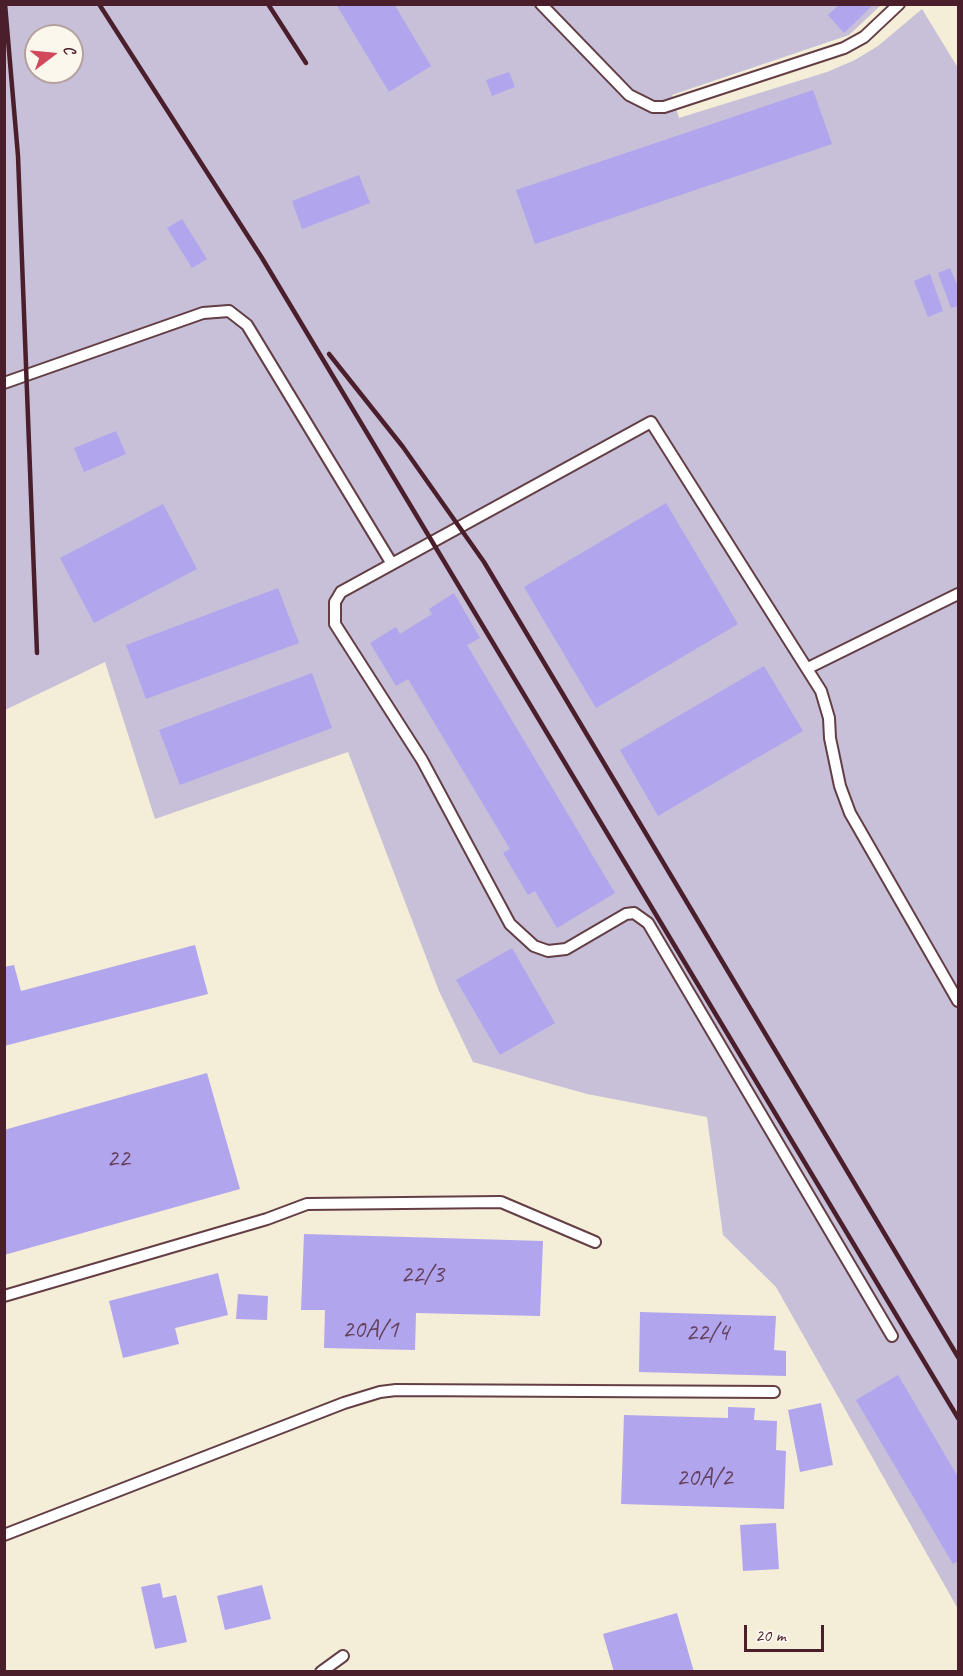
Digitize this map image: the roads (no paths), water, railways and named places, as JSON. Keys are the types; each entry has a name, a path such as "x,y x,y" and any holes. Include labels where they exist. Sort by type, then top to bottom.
{"lane":[{"path":"541,4 629,95 653,107 664,107 844,48 864,37 899,4"},
{"path":"4,383 203,313 229,312 247,325 392,564"},
{"path":"892,1336 648,923 634,913 626,914 566,949 548,951 534,946 510,924 422,760 335,624 335,602 341,592 651,422 821,691 829,718 835,762 850,813 958,1001"},
{"path":"808,668 958,594"},
{"path":"4,1296 267,1219 307,1204 501,1202 595,1242"},
{"path":"4,1535 344,1403 380,1392 774,1392"},
{"path":"321,1671 343,1656"}],"railway":[{"path":"5,4 18,156 37,653"},
{"path":"99,4 262,258 958,1418"},
{"path":"268,4 306,63"},
{"path":"329,354 403,447 484,562 958,1357"}]}
